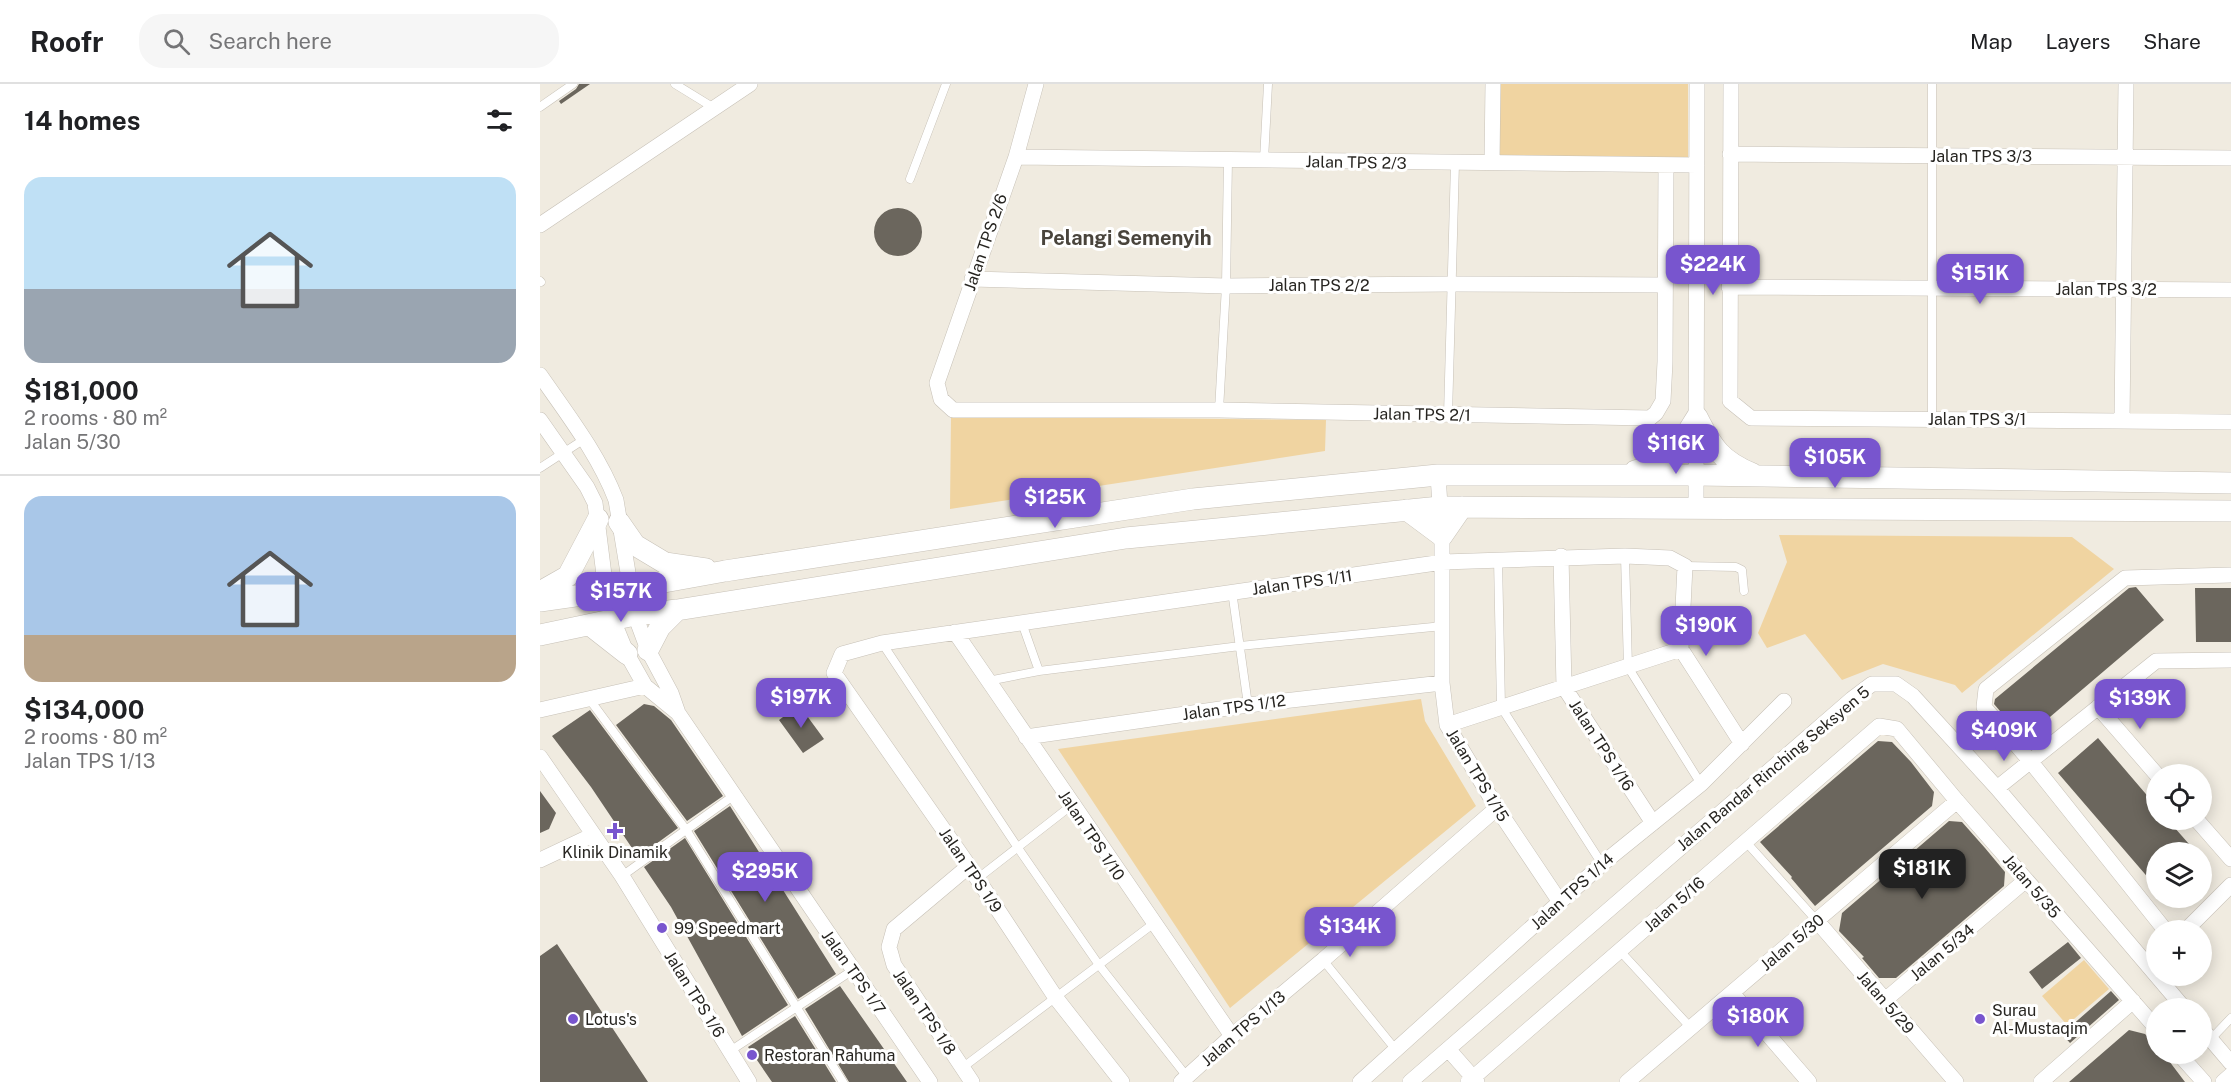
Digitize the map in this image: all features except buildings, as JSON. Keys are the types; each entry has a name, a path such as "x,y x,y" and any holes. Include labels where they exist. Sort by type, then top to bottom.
{"street":[{"path":"540,225 750,84"},
{"name":"Jalan TPS 2/6","path":"941,399 937,383 1016,157 1036,84"},
{"path":"1492,162 1493,84"},
{"path":"1696,507 1697,84"},
{"path":"1729,287 1731,84"},
{"path":"2122,421 2126,84"},
{"name":"Jalan TPS 3/3","path":"1730,154 2231,158"},
{"name":"Jalan TPS 2/3","path":"1016,157 1697,165"},
{"name":"Jalan TPS 2/1","path":"941,399 953,410 1219,410 1650,418 1663,401 1666,165"},
{"name":"Jalan TPS 2/2","path":"972,279 1226,285 1665,285"},
{"name":"Jalan TPS 3/2","path":"1729,287 2231,290"},
{"name":"Jalan TPS 3/1","path":"1729,287 1730,401 1750,418 2231,422"},
{"path":"540,375 583,440 609,483 616,500 609,521 568,576 540,592"},
{"path":"1697,417 1709,440 1723,458 1759,476"},
{"path":"1614,476 1655,466 1676,451 1697,417"},
{"path":"540,420 587,487 595,503 609,521 634,545 665,563 725,571"},
{"path":"540,601 1193,499 1438,475 1697,475 2231,483"},
{"name":"Jalan TPS 1/15","path":"1438,475 1443,562 1442,683 1448,724 1497,808 1560,902"},
{"path":"540,635 635,615 1126,538 1440,507 2231,511"},
{"path":"1407,510 1442,536 1462,507"},
{"name":"Jalan TPS 1/7","path":"609,521 631,588 635,615 648,650 666,682 678,713 930,1082"},
{"name":"Jalan TPS 1/7","path":"609,521 606,591 613,621 627,654 645,686 678,713"},
{"name":"Jalan TPS 1/11","path":"842,654 882,643 1443,562 1561,556 1625,556 1670,558 1686,566"},
{"name":"Jalan TPS 1/16","path":"1561,556 1564,687 1653,823"},
{"path":"1686,566 1681,649 1742,744"},
{"path":"2156,920 2031,762 1984,707 1986,689 2125,578 2231,575"},
{"path":"648,650 660,627 677,610"},
{"path":"590,625 627,654"},
{"name":"Jalan TPS 1/10","path":"955,632 1153,924 1232,1036"},
{"path":"1448,724 1681,649"},
{"name":"Jalan TPS 1/9","path":"842,654 834,673 973,872 1056,998 1122,1082"},
{"path":"1997,788 2156,661 2231,660"},
{"name":"Jalan TPS 1/12","path":"1026,736 1248,705 1442,683"},
{"name":"Jalan Bandar Rinching Seksyen 5","path":"1410,1082 1843,706 1872,684 1896,684 1913,696 2146,955"},
{"path":"540,710 645,686"},
{"name":"Jalan TPS 1/14","path":"1360,1082 1602,864 1701,784 1784,701"},
{"path":"2098,707 2147,764"},
{"name":"Jalan 5/35","path":"1878,726 1897,729 1957,801 2146,1016"},
{"name":"Jalan 5/16","path":"1473,1080 1878,726"},
{"name":"Jalan TPS 1/6","path":"542,765 622,876 749,1082"},
{"name":"Jalan 5/30","path":"1628,1082 1957,801"},
{"name":"Jalan TPS 1/13","path":"1186,1080 1232,1036 1497,808"},
{"path":"2206,830 2231,859"},
{"path":"540,860 593,834"},
{"name":"Jalan TPS 1/8","path":"972,1082 894,965 889,946 894,928 973,872"},
{"name":"Jalan 5/34","path":"1885,1000 2026,880"},
{"path":"2196,920 2231,885"},
{"name":"Jalan 5/29","path":"1817,921 1956,1082"},
{"path":"1732,993 1804,1080"},
{"path":"2041,1082 2133,1001"},
{"path":"2212,1041 2231,1063"},
{"path":"1448,1049 1473,1080"},
{"path":"2188,1064 2204,1082"},
{"path":"2223,1082 2231,1075"}],"lane":[{"path":"540,107 573,84"},
{"path":"675,84 714,108"},
{"path":"910,179 946,84"},
{"path":"1264,160 1268,84"},
{"path":"1932,84 1932,419"},
{"path":"1219,410 1226,285 1228,159"},
{"path":"1448,415 1455,163"},
{"path":"540,468 583,440"},
{"path":"1625,556 1628,667 1701,784"},
{"path":"1498,559 1501,707 1602,864"},
{"name":"Jalan TPS 1/11","path":"1686,566 1736,567 1742,570 1744,591"},
{"path":"1233,591 1248,705"},
{"path":"1022,623 1039,671"},
{"path":"988,681 1039,671 1240,646 1443,626"},
{"path":"882,643 1099,965 1186,1080"},
{"path":"590,700 687,831 843,1082"},
{"path":"622,876 733,796"},
{"path":"973,872 1018,848 1072,805"},
{"path":"1746,842 1817,921"},
{"path":"962,1068 1153,924"},
{"path":"1620,951 1691,1028"},
{"path":"1323,960 1396,1050"},
{"path":"730,1051 853,970"},
{"path":"2212,1030 2231,1018"}],"shaded area":[{"path":"1499,84 1688,84 1688,157 1497,158"},
{"path":"951,416 1326,420 1325,451 950,509"},
{"path":"1779,535 2072,537 2114,569 1962,693 1955,685 1883,664 1842,680 1805,634 1767,648 1758,633 1787,562"},
{"path":"1421,699 1425,721 1476,806 1230,1008 1058,749"},
{"path":"2084,960 2109,989 2067,1025 2042,996"}],"place":[{"name":"Klinik Dinamik","path":"615,831"},
{"name":"99 Speedmart","path":"662,928"},
{"name":"Lotus's","path":"573,1019"},
{"name":"Surau Al-Mustaqim","path":"1980,1019"},
{"name":"Restoran Rahuma","path":"752,1055"}],"district":[{"name":"Pelangi Semenyih","path":"1126,238"}]}
